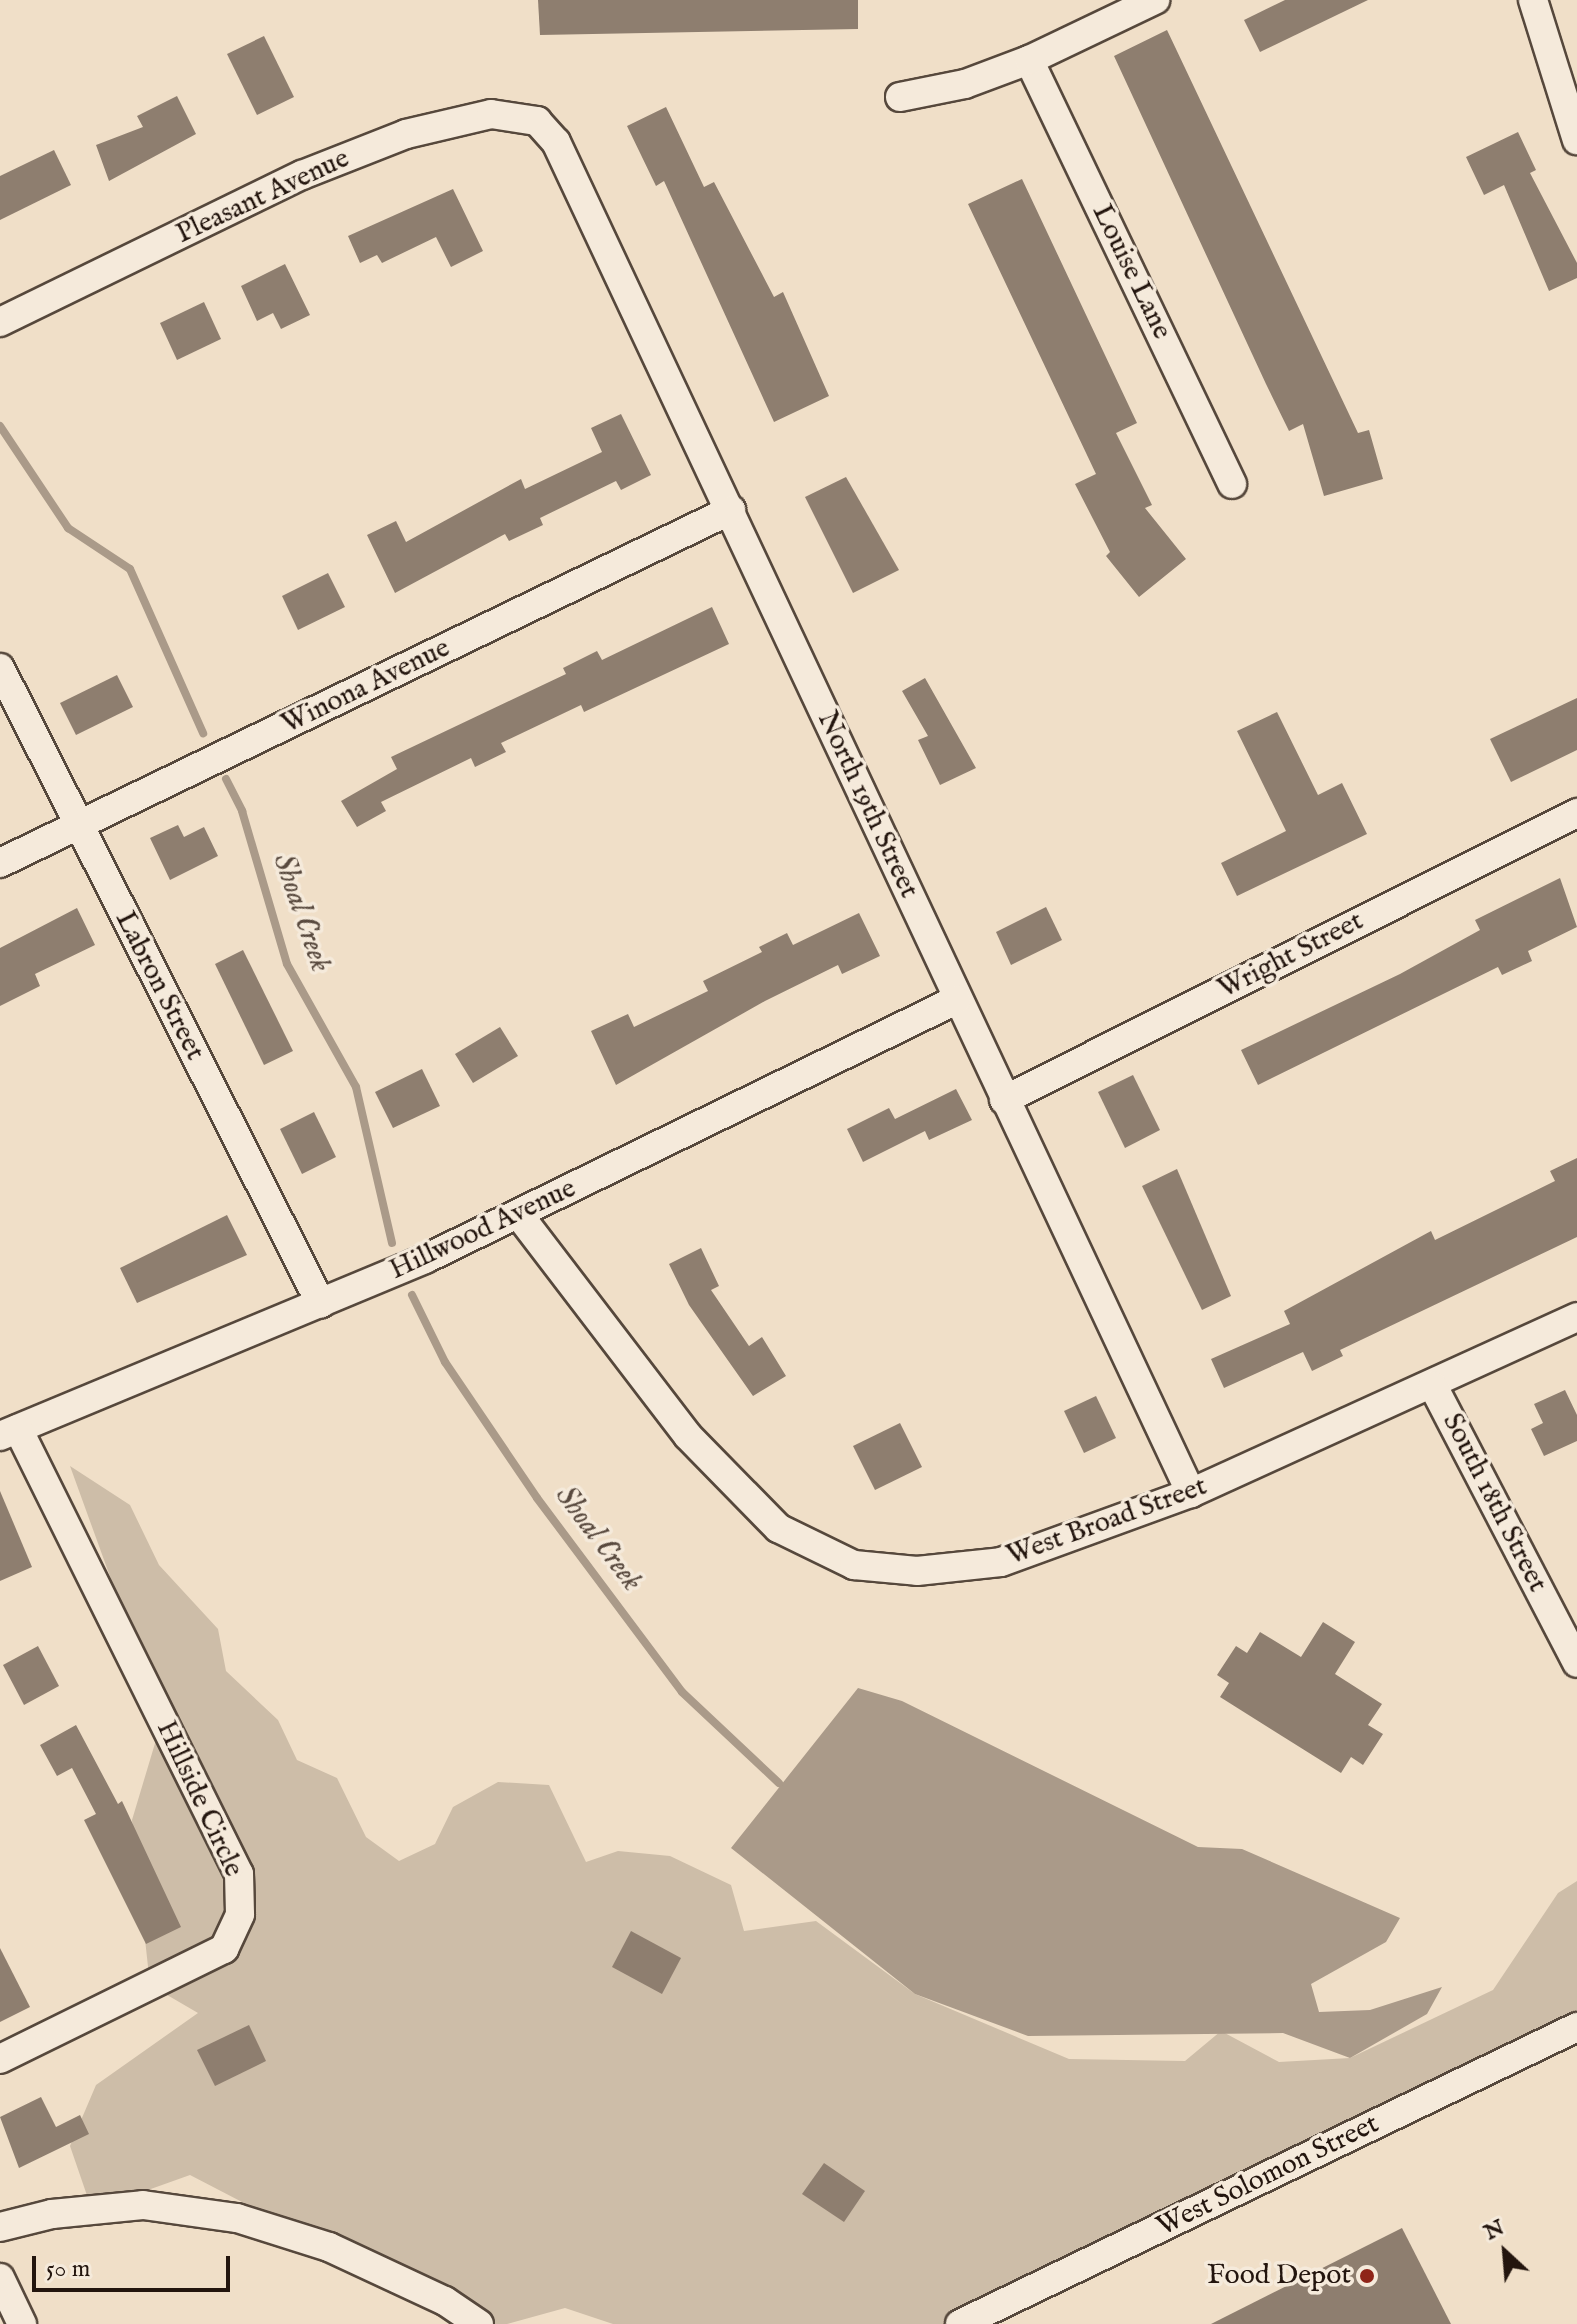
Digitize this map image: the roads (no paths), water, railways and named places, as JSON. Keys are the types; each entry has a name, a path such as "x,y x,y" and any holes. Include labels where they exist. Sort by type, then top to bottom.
{"street":[{"path":"900,97 965,84 1029,60 1155,0"},
{"path":"1533,0 1577,140"},
{"name":"Louise Lane","path":"1029,60 1232,484"},
{"name":"Pleasant Avenue","path":"0,322 302,175 406,134 491,114 537,121"},
{"name":"North 19th Street","path":"537,121 556,142 731,510 956,1000 1191,1493"},
{"name":"Winona Avenue","path":"0,863 731,510"},
{"name":"Labron Street","path":"0,668 321,1304"},
{"name":"Wright Street","path":"1004,1100 1577,813"},
{"name":"Hillwood Avenue","path":"9,1433 321,1304 519,1215 956,1000"},
{"name":"West Broad Street","path":"519,1215 688,1436 778,1528 854,1565 917,1571 1001,1562 1191,1493 1433,1386 1577,1317"},
{"name":"South 18th Street","path":"1433,1386 1577,1663"},
{"name":"Hillside Circle","path":"0,2059 224,1949 240,1914 239,1874 9,1433"},
{"name":"West Solomon Street","path":"960,2324 1577,2027"},
{"path":"0,2227 52,2214 143,2205 237,2218 329,2247 445,2301 479,2324"},
{"path":"0,2278 22,2324"}],"waterway":[{"name":"Shoal Creek","path":"0,426 68,528 130,569 203,733"},
{"name":"Shoal Creek","path":"226,779 242,811 287,964 356,1087 392,1243"},
{"name":"Shoal Creek","path":"412,1295 445,1362 537,1498 682,1692 779,1783"}],"place":[{"name":"Food Depot","path":"1367,2276"}]}
